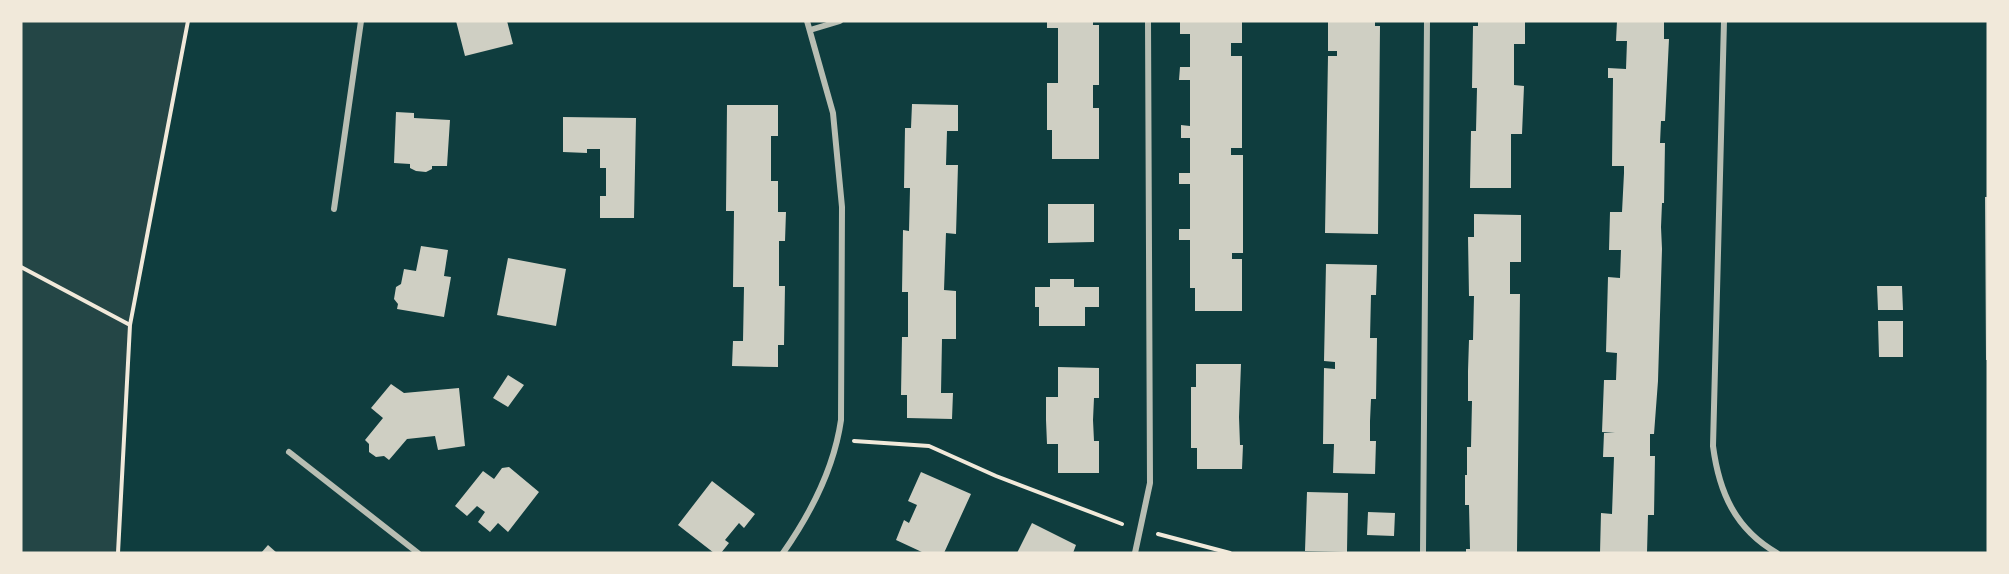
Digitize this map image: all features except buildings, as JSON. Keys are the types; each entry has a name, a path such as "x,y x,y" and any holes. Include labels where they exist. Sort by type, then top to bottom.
{"street":[{"path":"334,209 361,21"},
{"path":"783,553 801,527 817,496 838,440 842,420 840,176 833,114 807,21"},
{"path":"810,30 840,21"},
{"path":"1135,553 1150,483 1148,21"},
{"path":"1422,553 1427,21"},
{"path":"1724,21 1713,446 1716,473 1741,524 1750,535 1777,553"},
{"path":"289,452 418,553"}],"path":[{"path":"118,553 130,325 188,21"},
{"path":"21,267 130,325"},
{"path":"838,440 929,446 996,476 1113,521 1230,553"}],"shaded area":[{"path":"21,21 188,21 130,325 119,553 21,553"}]}
